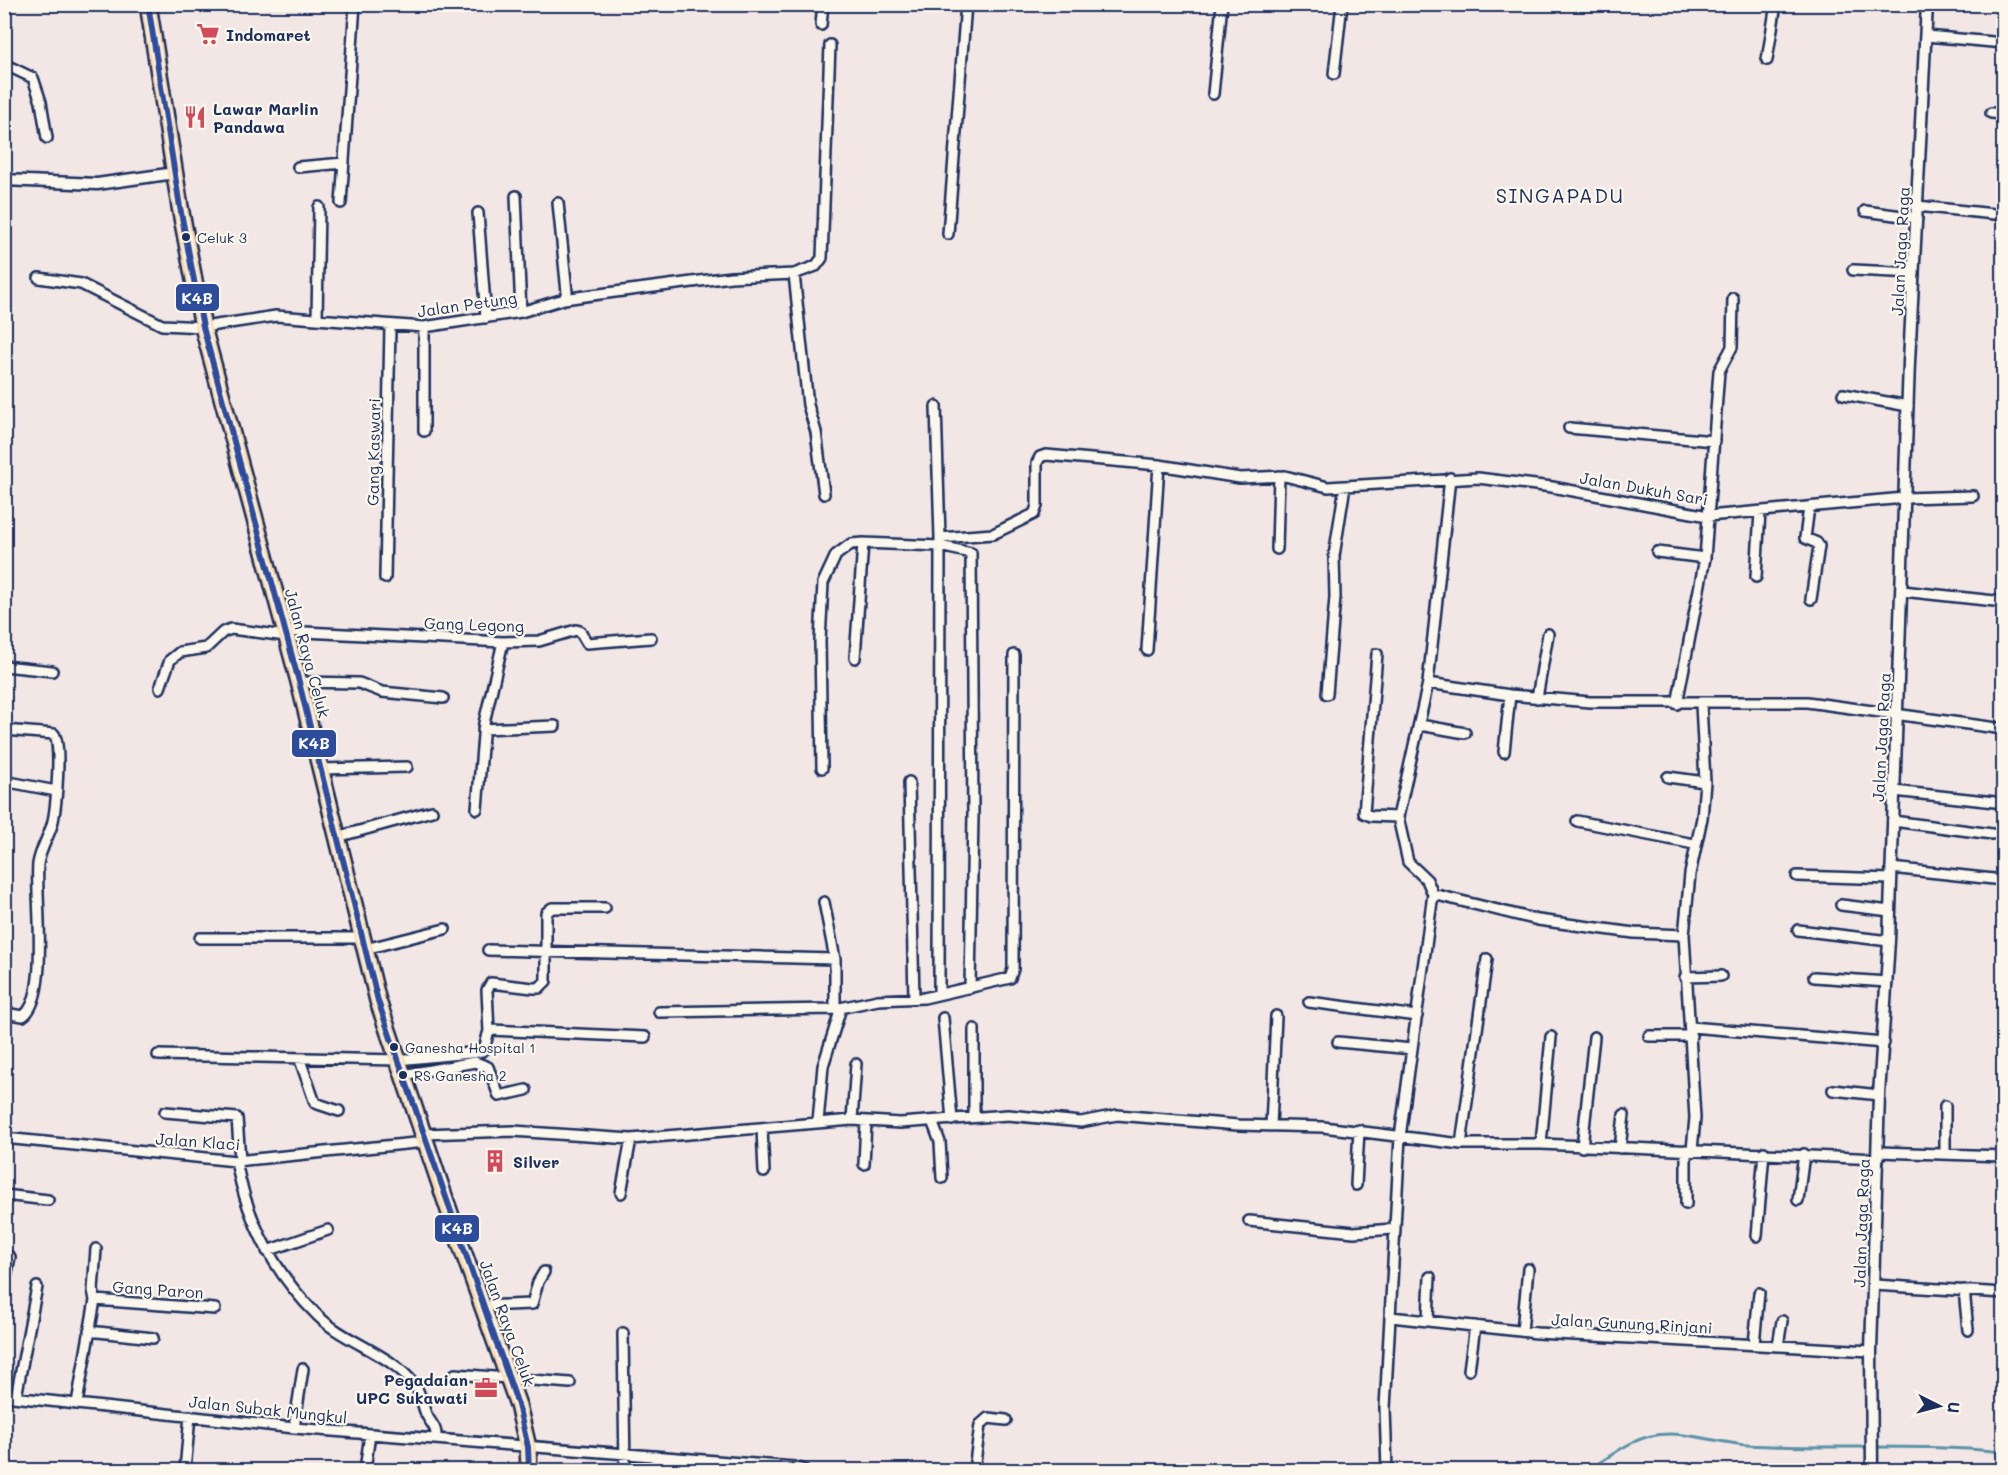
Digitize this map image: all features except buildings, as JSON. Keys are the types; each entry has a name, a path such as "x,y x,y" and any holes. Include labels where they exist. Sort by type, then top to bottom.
{"highway":[{"name":"Jalan Raya Celuk","path":"148,4 203,327 299,682 363,944 398,1060 408,1074 424,1138 509,1377 528,1448 529,1470"}],"street":[{"path":"341,203 355,4"},
{"path":"821,24 823,4"},
{"path":"948,234 966,4"},
{"path":"1213,94 1222,4"},
{"path":"1334,74 1342,4"},
{"path":"1767,60 1776,4"},
{"name":"Jalan Jaga Raga","path":"1872,1466 1871,1352 1880,1095 1889,940 1908,406 1928,4"},
{"path":"1926,36 2004,43"},
{"path":"824,494 816,432 808,405 795,274 816,266 822,258 831,45"},
{"path":"4,64 33,78 41,102 47,138"},
{"path":"1992,112 2004,114"},
{"path":"298,167 344,164"},
{"path":"4,180 97,184 175,173"},
{"path":"516,196 521,312"},
{"path":"558,203 567,292 564,299"},
{"path":"317,319 319,207"},
{"path":"1865,211 2004,215"},
{"path":"478,213 486,318"},
{"path":"1853,270 1914,273"},
{"name":"Jalan Petung","path":"39,278 81,284 156,323 203,327 276,316 424,327 521,312 564,299 731,277 795,274"},
{"path":"1677,704 1705,558 1719,371 1732,347 1733,298"},
{"name":"Gang Kaswari","path":"386,578 390,326"},
{"path":"424,327 424,431"},
{"path":"1843,394 1908,406"},
{"path":"936,406 940,542 939,994"},
{"path":"1569,428 1714,441"},
{"name":"Jalan Dukuh Sari","path":"940,542 993,534 1036,512 1038,463 1042,456 1159,465 1240,478 1279,476 1313,485 1345,486 1478,478 1552,487 1708,516 1904,498 1973,496"},
{"path":"1147,650 1159,465"},
{"path":"1278,549 1279,476"},
{"path":"1387,1470 1385,1408 1391,1317 1393,1229 1400,1137 1433,894 1427,880 1408,862 1398,817 1428,683 1450,478"},
{"path":"1327,694 1335,597 1334,556 1345,486"},
{"path":"1809,507 1805,538 1819,546 1811,599"},
{"path":"1755,577 1760,512"},
{"path":"822,768 820,640 823,583 836,555 851,544 862,543 940,542 968,550 972,557 970,988"},
{"path":"855,658 862,543"},
{"path":"1658,552 1705,558"},
{"path":"1902,591 2004,602"},
{"name":"Gang Legong","path":"160,688 170,660 180,652 206,648 223,632 231,628 286,634 503,642 539,641 576,630 580,631 587,643 651,638"},
{"path":"1537,698 1548,634"},
{"path":"477,809 483,729 503,642"},
{"path":"1377,654 1365,813 1371,816 1398,817"},
{"path":"659,1012 838,1008 860,1003 914,998 1002,982 1012,974 1014,655"},
{"path":"4,666 52,671"},
{"path":"299,682 359,683 382,692 443,698"},
{"path":"1428,683 1537,698 1677,704 1808,702 1843,705 1898,716 1975,723 2004,729"},
{"path":"1504,752 1510,695"},
{"path":"1686,1204 1689,1150 1695,1118 1684,935 1694,844 1702,818 1705,782 1701,704"},
{"path":"1420,725 1465,733"},
{"path":"483,729 555,726"},
{"path":"4,730 56,736 58,756 52,824 38,863 40,951 32,1007 23,1016 4,1013"},
{"path":"320,769 407,767"},
{"path":"1668,777 1705,782"},
{"path":"4,781 56,791"},
{"path":"909,782 914,998"},
{"path":"1893,791 2004,803"},
{"path":"337,837 432,811"},
{"path":"1577,821 1694,844"},
{"path":"1893,821 1992,834"},
{"path":"1797,876 1891,874 2003,880"},
{"path":"1433,894 1538,920 1624,932 1684,935"},
{"path":"818,1122 823,1066 838,1008 835,959 825,902"},
{"path":"1841,905 1890,911"},
{"path":"158,1055 300,1060 398,1060 480,1052 485,1048 489,1032 487,990 489,985 495,983 539,988 548,977 545,915 549,910 605,908"},
{"path":"200,938 363,944 445,929"},
{"path":"1798,930 1889,940"},
{"path":"488,950 835,959"},
{"path":"1461,1144 1487,959"},
{"path":"1685,977 1721,976"},
{"path":"1814,977 1887,982"},
{"path":"1309,1002 1417,1016"},
{"path":"1271,1126 1276,1016"},
{"path":"943,1017 952,1120"},
{"path":"974,1029 974,1116"},
{"path":"1649,1036 1691,1031 1884,1043"},
{"path":"489,1032 645,1037"},
{"path":"1541,1144 1551,1037"},
{"path":"1582,1147 1594,1037"},
{"path":"1338,1042 1412,1049"},
{"path":"300,1060 315,1103 339,1111"},
{"path":"408,1074 480,1063 488,1067 499,1096 526,1090"},
{"path":"852,1120 856,1064"},
{"path":"1833,1090 1880,1095"},
{"path":"1945,1106 1945,1154"},
{"path":"165,1112 237,1118 238,1160 249,1213 267,1251 319,1317 399,1370 415,1385 426,1413 435,1427 436,1438"},
{"name":"Jalan Klaci","path":"4,1138 238,1160 424,1138 513,1131 631,1139 852,1120 866,1122 932,1121 1008,1115 1081,1122 1117,1115 1134,1115 1196,1122 1359,1130 1461,1144 1541,1144 1804,1154 2004,1156"},
{"path":"1620,1148 1624,1115"},
{"path":"932,1121 940,1145 942,1178"},
{"path":"864,1164 866,1122"},
{"path":"762,1128 764,1172"},
{"path":"1356,1185 1359,1130"},
{"path":"621,1193 631,1139"},
{"path":"1757,1236 1764,1152"},
{"path":"1798,1200 1804,1154"},
{"path":"4,1195 48,1200"},
{"path":"1249,1221 1354,1232 1393,1229"},
{"path":"267,1251 328,1230"},
{"path":"95,1300 96,1249"},
{"path":"4,1287 10,1257"},
{"path":"1522,1331 1528,1269"},
{"path":"483,1306 532,1304 538,1282 544,1272"},
{"path":"1428,1320 1430,1277"},
{"path":"1874,1285 2004,1293"},
{"path":"16,1397 37,1287"},
{"path":"1964,1290 1968,1330"},
{"path":"1754,1344 1759,1293"},
{"name":"Gang Paron","path":"77,1403 95,1300 215,1309"},
{"name":"Jalan Gunung Rinjani","path":"1391,1317 1522,1331 1871,1352"},
{"path":"1778,1346 1782,1321"},
{"path":"1469,1370 1474,1326"},
{"path":"89,1331 153,1338"},
{"path":"623,1333 626,1470"},
{"path":"294,1428 303,1369"},
{"path":"455,1374 570,1383"},
{"name":"Jalan Subak Mungkul","path":"4,1396 294,1428 436,1438 528,1448 625,1453 794,1467 804,1470"},
{"path":"185,1470 190,1416"},
{"path":"974,1470 980,1425 988,1418 1006,1420"},
{"path":"365,1470 370,1434"},
{"path":"655,1456 656,1470"}],"waterway":[{"path":"1587,1470 1642,1438 1663,1434 1687,1435 1747,1445 1940,1448 2004,1452"},
{"path":"1505,1470 1524,1470"}],"transit line":[{"name":"K4B","path":"148,4 180,207 203,327 299,682 378,1001 518,1405 528,1447 529,1470"}],"place":[{"name":"Indomaret","path":"208,34"},
{"name":"Lawar Marlin Pandawa","path":"195,117"},
{"name":"Celuk 3","path":"186,237"},
{"name":"Ganesha Hospital 1","path":"394,1047"},
{"name":"RS Ganesha 2","path":"403,1075"},
{"name":"Silver","path":"495,1161"},
{"name":"Pegadaian UPC Sukawati","path":"486,1388"}],"district":[{"name":"SINGAPADU","path":"1560,195"}]}
